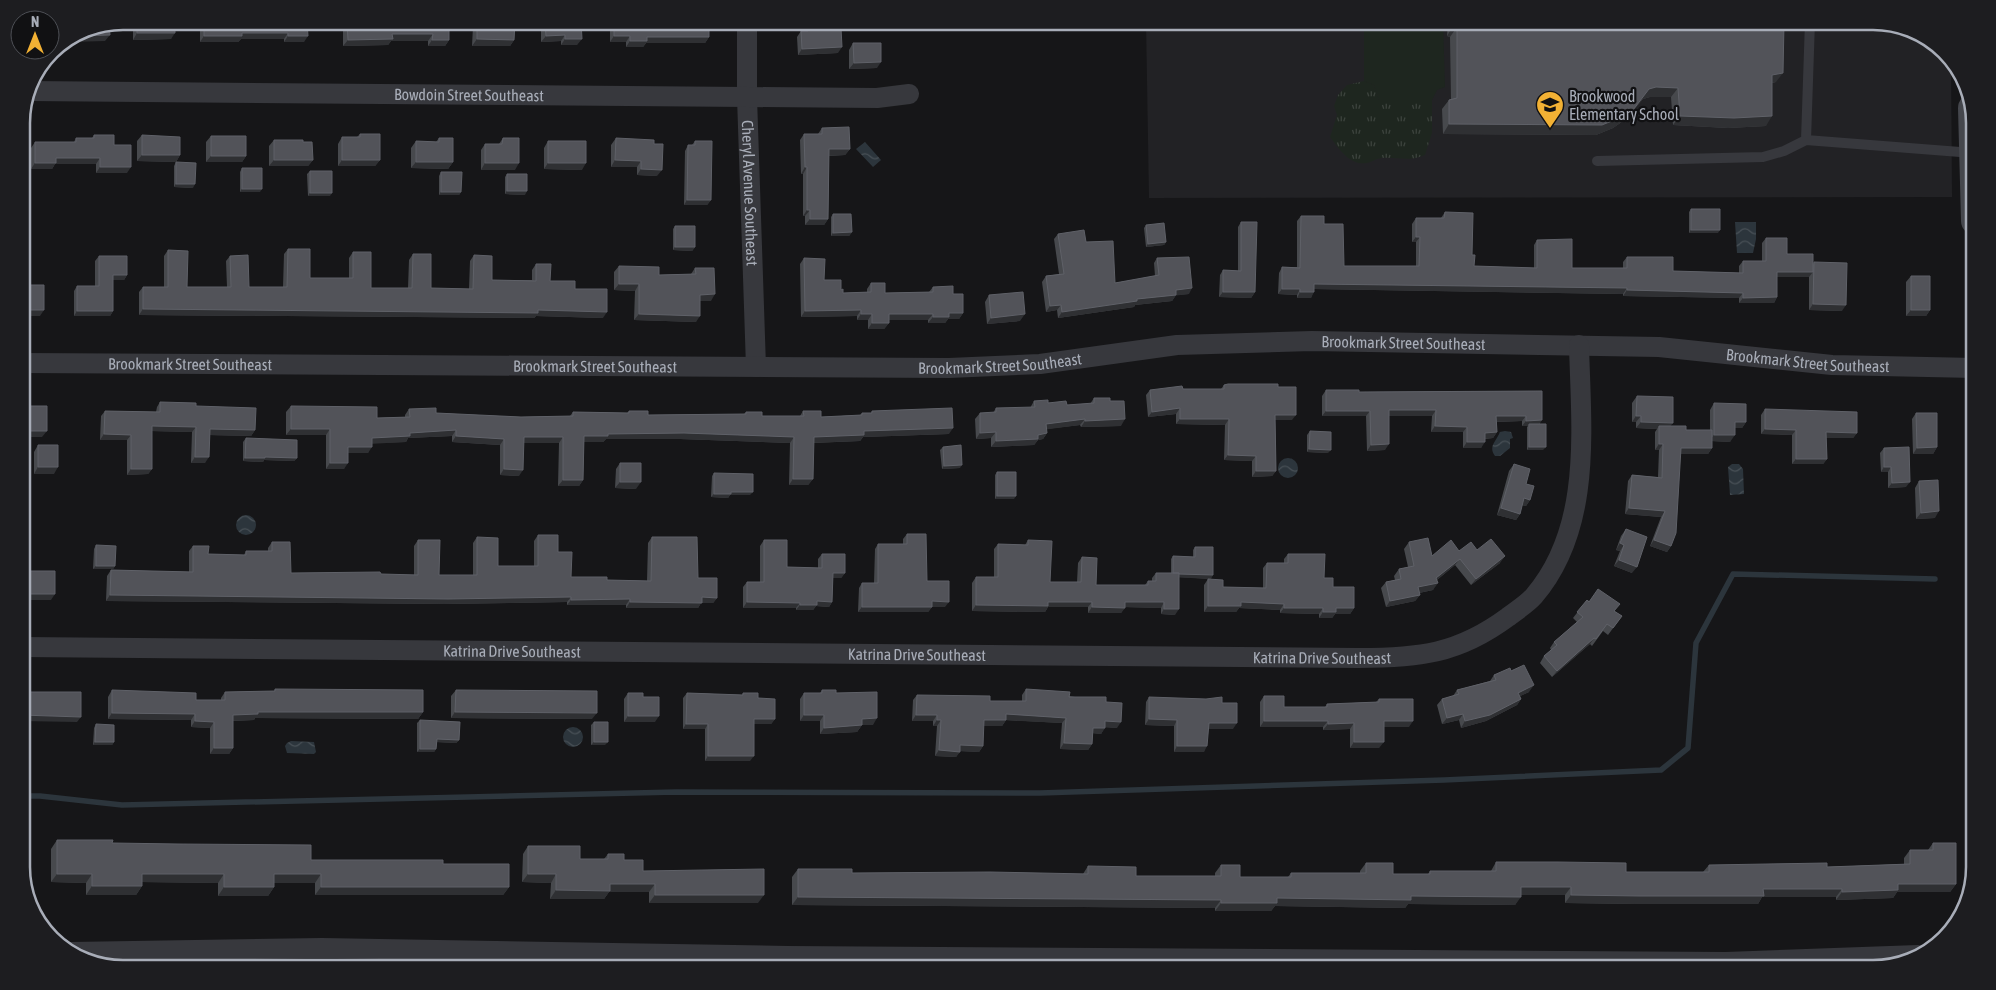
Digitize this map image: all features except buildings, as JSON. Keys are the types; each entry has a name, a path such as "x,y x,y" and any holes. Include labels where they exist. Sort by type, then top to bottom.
{"street":[{"name":"Cheryl Avenue Southeast","path":"747,30 747,98 756,367"},
{"name":"Bowdoin Street Southeast","path":"36,91 747,98 876,98 909,94"},
{"name":"Brookmark Street Southeast","path":"30,363 949,368 1040,364 1170,346 1249,342 1659,347 1832,365 1966,368"},
{"name":"Katrina Drive Southeast","path":"30,647 1358,658 1402,658 1442,652 1487,632 1525,604 1534,596 1559,559 1572,520 1579,477 1581,438 1579,345"},
{"path":"85,952 322,948 720,960"},
{"path":"1822,960 1900,956"}],"lane":[{"path":"1806,140 1810,30"},
{"path":"1597,161 1763,158 1806,140 1966,152"}],"shaded area":[{"name":"Brookwood Elementary School","path":"1146,30 1873,30 1897,33 1909,37 1934,53 1951,73 1952,197 1149,198"}],"green space":[{"path":"1364,30 1443,30 1445,87 1437,90 1432,100 1379,100 1374,85 1364,81"},
{"path":"1364,81 1374,85 1379,100 1432,100 1432,133 1425,155 1409,159 1380,158 1367,163 1361,163 1350,159 1337,147 1330,137 1337,115 1334,106 1338,95 1347,85"}],"water":[{"path":"865,142 881,160 873,167 856,149"},
{"path":"1735,222 1756,222 1756,239 1753,253 1737,253"},
{"path":"1500,432 1511,432 1513,438 1510,439 1510,448 1500,456 1495,456 1492,449 1493,444"},
{"path":"1288,458 1295,461 1298,468 1295,475 1288,478 1281,475 1278,468 1281,461"},
{"path":"1732,464 1739,464 1743,469 1744,494 1730,495 1728,467"},
{"path":"246,515 253,518 256,525 253,532 246,535 239,532 236,525 239,518"},
{"path":"569,727 577,727 583,733 583,741 577,747 569,747 563,741 563,733"},
{"path":"291,741 314,742 316,752 314,754 287,753 285,746"}],"waterway":[{"path":"30,796 122,805 676,792 1040,793 1444,780 1661,770 1688,748 1696,643 1733,574 1935,579"}],"place":[{"name":"Brookwood Elementary School","path":"1550,129"}]}
